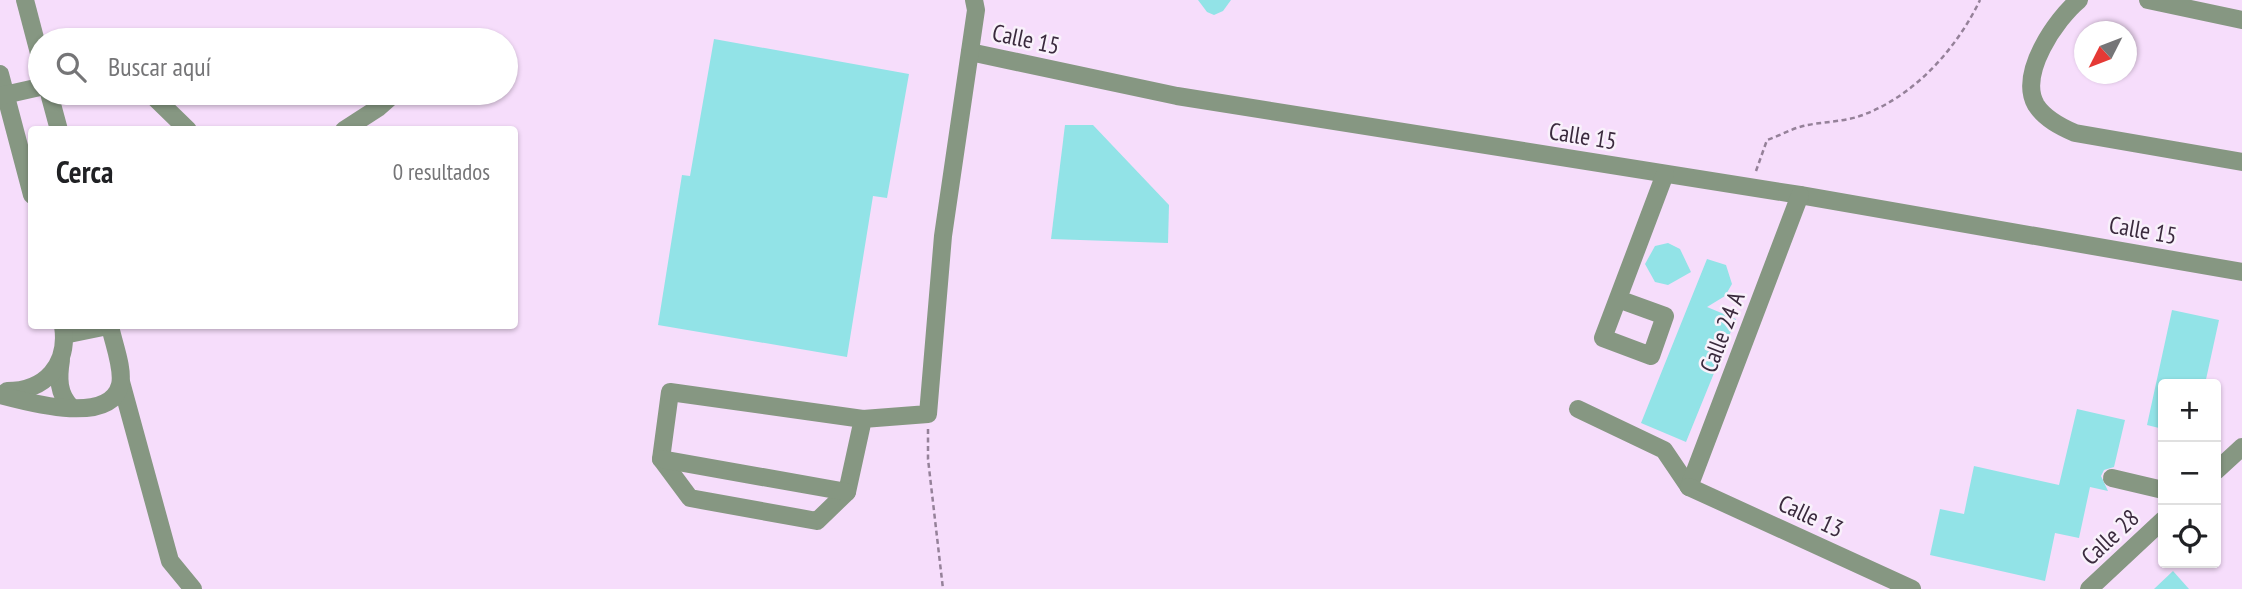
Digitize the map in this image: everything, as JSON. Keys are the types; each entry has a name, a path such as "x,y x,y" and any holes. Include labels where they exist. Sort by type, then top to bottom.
{"street":[{"path":"25,0 32,28"},
{"name":"Calle 15","path":"974,0 976,10 970,52 1177,96 1800,195 2242,272"},
{"path":"2079,0 2053,29 2035,67 2032,85 2036,104 2057,125 2076,133 2242,162"},
{"path":"2148,0 2220,7 2242,20"},
{"path":"863,419 847,492 817,521 690,498 661,459 670,392 863,419 928,414 943,236 970,52"},
{"path":"0,74 3,96 28,181"},
{"path":"3,96 28,90"},
{"path":"52,105 58,126"},
{"path":"162,105 184,126"},
{"path":"350,126 378,105"},
{"path":"1618,299 1665,174"},
{"name":"Calle 24 A","path":"1689,487 1800,195"},
{"path":"110,329 121,382 170,561 193,589"},
{"path":"63,330 60,386 63,398 71,407"},
{"path":"0,393 25,391 46,381 61,356"},
{"path":"0,393 52,408 91,407 108,401 117,393 121,382"},
{"path":"1578,409 1664,450 1689,487"},
{"path":"2221,466 2242,447"},
{"path":"661,459 847,492"},
{"path":"2112,478 2158,489"},
{"name":"Calle 13","path":"1689,487 1912,589"},
{"name":"Calle 28","path":"2090,589 2158,525"}],"path":[{"path":"1750,187 1767,140 1802,127 1857,117 1893,98 1938,64 1965,31 1980,0"},
{"path":"928,414 928,459 943,589"}],"building":[{"path":"1198,0 1231,0 1223,11 1214,15 1207,12"},
{"path":"714,39 909,74 887,198 873,196 847,357 658,325 682,175 690,176"},
{"path":"1065,125 1093,125 1169,205 1168,243 1051,239"},
{"path":"1668,243 1680,249 1691,272 1668,285 1655,282 1645,264 1655,246"},
{"path":"1707,259 1726,265 1732,284 1725,296 1707,307 1736,319 1686,442 1641,423"},
{"path":"2172,310 2219,320 2206,379 2158,379 2158,428 2147,425"},
{"path":"2077,409 2125,420 2114,467 2104,470 2101,476 2108,491 2090,487 2079,538 2055,533 2045,581 1930,555 1940,509 1964,514 1974,466 2059,485"},
{"path":"2173,571 2189,589 2154,589"}]}
